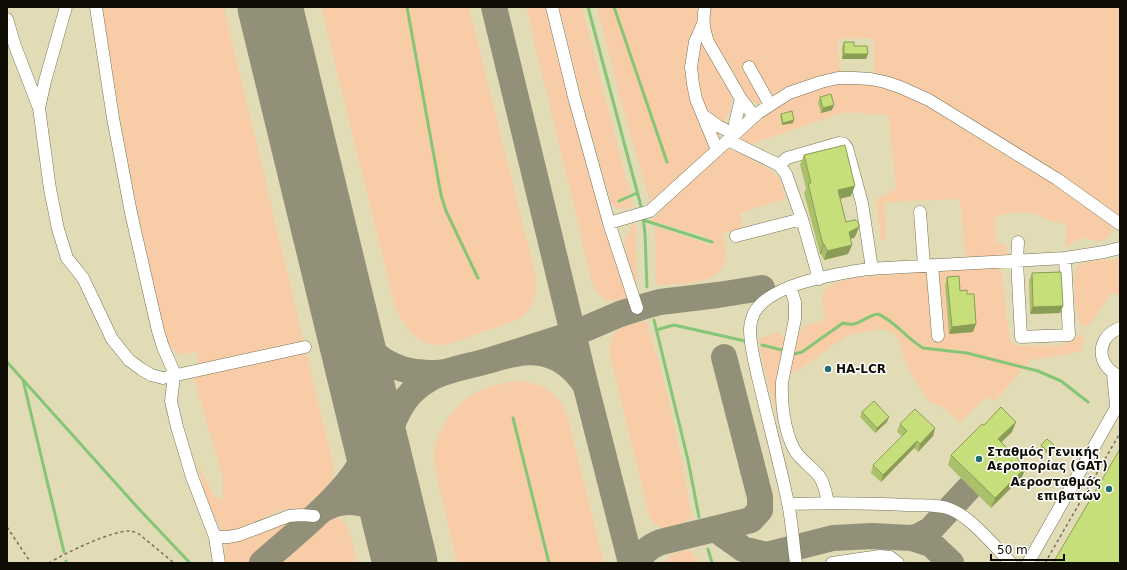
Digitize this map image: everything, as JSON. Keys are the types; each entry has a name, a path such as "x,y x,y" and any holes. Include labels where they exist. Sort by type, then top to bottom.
{"lane":[{"path":"39,108 66,7"},
{"path":"96,7 113,118 131,213 161,342 174,376 171,401 174,416 192,477 215,537 219,563"},
{"path":"552,7 574,97 609,223 637,308"},
{"path":"705,7 703,24 695,42 691,67 696,99 717,150"},
{"path":"7,18 15,46 39,108 51,201 67,258 83,278 98,307 104,324 112,339 120,349 141,369 151,376 163,378 247,358 305,347"},
{"path":"703,24 708,42 741,99 754,116"},
{"path":"749,66 770,105"},
{"path":"609,223 650,211 754,116 770,105 789,93 801,88 838,78 871,79 900,87 929,100 1057,179 1120,224"},
{"path":"733,135 741,99"},
{"path":"704,116 779,166 786,174 802,219 819,279"},
{"path":"779,166 787,158 839,143 844,144 847,148 862,203 872,269"},
{"path":"920,212 938,336"},
{"path":"736,236 802,219"},
{"path":"1018,242 1017,261 1021,337 1069,335 1065,258"},
{"path":"796,563 788,504 757,372 750,331 750,323 754,313 762,304 776,293 790,287 844,273 872,269 928,265 1065,258 1120,248"},
{"path":"1052,273 1066,272"},
{"path":"1018,274 1031,274"},
{"path":"790,287 795,302 795,319 782,387 786,424 795,450 820,477 828,503"},
{"path":"1028,563 1118,404 1117,375 1104,362 1102,348 1108,335 1120,328"},
{"path":"788,504 828,503 932,506 950,509 971,523 1011,563"},
{"path":"215,537 239,535 289,516 314,516"},
{"path":"832,563 880,556 890,557 898,563"}],"path":[{"path":"1045,563 1120,433"},
{"path":"7,527 31,563"},
{"path":"49,563 101,538 125,531 132,531 139,534 174,563"}],"shaded area":[{"path":"7,7 1120,7 1120,563 7,563"},
{"path":"102,7 224,7 304,342 199,364 196,351 180,355 169,346 164,339 124,142"},
{"path":"321,7 469,7 536,277 533,301 525,314 521,317 507,324 481,333 448,344 438,345 429,344 421,340 407,328 402,321 394,304"},
{"path":"526,7 549,7 629,297 617,301 604,300 596,291 592,282"},
{"path":"559,7 582,7 630,194 620,200 631,198 632,208 618,209 613,206 610,199 587,119"},
{"path":"597,7 703,7 701,20 731,91 731,107 719,138 711,151 653,202 650,202 625,116"},
{"path":"708,7 1120,7 1120,218 874,74 873,38 838,39 840,72 812,78 794,85 764,103 758,104 751,101 744,95 709,38"},
{"path":"841,83 879,85 912,96 1056,185 1110,224 1112,232 1106,239 1097,242 1088,239 1080,239 1066,249 1066,224 1054,222 1038,215 1026,212 1009,213 995,217 996,242 1006,245 1008,255 965,258 960,199 884,202 886,239 881,240 876,200 896,189 888,115 845,112 749,145 740,139 740,132 802,91"},
{"path":"723,150 735,150 746,154 753,161 770,170 780,178 785,199 740,213 743,228 722,234 726,251 724,264 718,273 709,279 684,284 656,285 655,226 712,246 712,242 704,236 652,221 670,200"},
{"path":"636,223 637,290 633,282 624,241 632,224"},
{"path":"1120,259 1120,296 1112,292 1088,327 1081,325 1074,296 1074,279 1077,266 1090,261"},
{"path":"997,268 1001,272 1003,279 1011,342 1018,346 1064,345 1079,335 1085,336 1080,352 1031,360 994,402 987,396 960,422 941,406 929,402 905,362 899,341 894,333 886,330 879,329 846,336 797,371 788,373 793,347 801,330 806,326 819,322 825,315 822,304 823,296 826,289 831,285 850,278 959,269"},
{"path":"646,321 654,345 673,419 692,519 686,520 684,526 673,529 660,528 649,516 610,356 611,339 614,334 624,327"},
{"path":"778,332 785,340 778,396 782,437 759,341 760,339"},
{"path":"306,352 333,461 333,483 327,493 311,508 284,510 238,530 222,530 210,507 197,464 215,496 221,500 223,496 223,479 194,379 196,375"},
{"path":"517,381 534,384 547,389 558,399 567,414 604,563 457,563 435,467 434,456 437,439 446,422 458,406 471,395 500,384"},
{"path":"331,517 341,519 345,524 351,537 357,563 276,563 324,519"},
{"path":"300,518 249,563 225,563 225,540"},
{"path":"690,550 700,563 665,563 669,557 675,553"}],"building":[{"path":"844,42 854,42 854,46 867,46 868,54 844,54"},
{"path":"831,94 834,105 823,108 820,97"},
{"path":"792,111 794,120 783,123 781,114"},
{"path":"845,145 855,186 838,190 846,222 856,220 859,227 849,232 852,245 827,251 823,244 819,229 808,183 811,183 804,155"},
{"path":"1061,272 1063,306 1033,307 1032,273"},
{"path":"959,276 960,291 967,290 967,294 974,294 976,324 952,327 947,277"},
{"path":"874,401 889,417 877,428 862,412"},
{"name":"Σταθμός Γενικής Αεροπορίας (GAT)","path":"1001,407 1016,422 998,439 1026,467 995,498 951,455 982,424 984,425"},
{"path":"915,409 935,428 920,444 917,441 883,475 873,465 907,431 900,424"},
{"path":"1047,439 1054,445 1048,452 1041,445"},
{"name":"Αεροσταθμός επιβατών","path":"1120,449 1120,563 1053,563"}],"waterway":[{"path":"407,7 441,195 446,211 478,278"},
{"path":"588,7 642,210"},
{"path":"614,7 667,162"},
{"path":"619,201 637,193"},
{"path":"643,216 647,287"},
{"path":"643,220 712,242"},
{"path":"794,354 802,352 843,323 857,323 878,314 890,321 923,348 967,353 1038,371 1061,381 1088,402"},
{"path":"654,320 688,460 699,517"},
{"path":"656,330 674,325 745,341"},
{"path":"762,345 782,350"},
{"path":"7,362 138,508 190,563"},
{"path":"23,380 64,552"},
{"path":"513,418 549,563"},
{"path":"708,549 712,563"}],"taxiway":[{"path":"494,7 586,387 631,563"},
{"path":"494,359 573,334 620,314 660,302 762,288"},
{"path":"341,300 357,331 376,355 394,366 414,372 445,372"},
{"path":"380,462 395,417 405,401 421,384 444,372 510,355 532,352 540,353 560,360 572,369 586,386"},
{"path":"638,563 644,553 661,542 751,520 760,510 760,497 724,357"},
{"path":"262,563 324,508 353,476 363,459 369,444 371,436 371,422"},
{"path":"912,538 930,530 968,489"},
{"path":"322,510 332,505 342,503 353,502 364,504 383,513 397,530"},
{"path":"715,529 743,549 766,555 833,538 872,536 912,538 931,544 951,563"}],"runway":[{"path":"270,7 405,563"}],"place":[{"name":"HA-LCR","path":"828,369"},
{"name":"Σταθμός Γενικής Αεροπορίας (GAT)","path":"979,459"},
{"name":"Αεροσταθμός επιβατών","path":"1109,489"}]}
